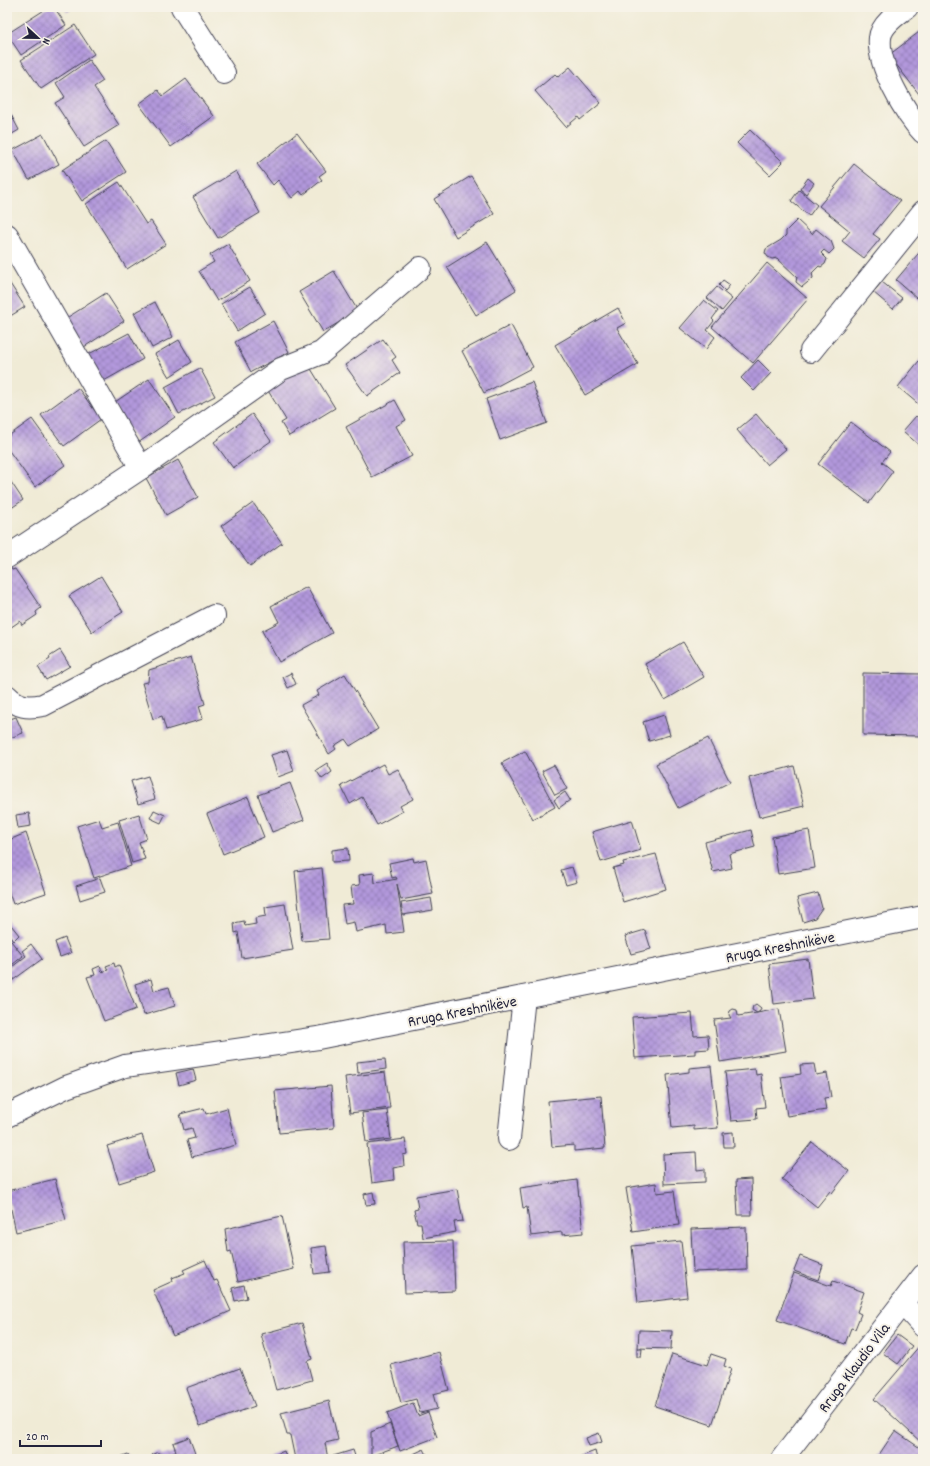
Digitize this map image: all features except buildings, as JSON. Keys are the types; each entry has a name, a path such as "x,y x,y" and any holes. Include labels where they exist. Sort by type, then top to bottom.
{"street":[{"path":"182,7 224,73"},
{"path":"908,7 888,22 880,37 881,56 891,82 914,123 923,132"},
{"path":"811,351 923,212"},
{"path":"7,234 140,468"},
{"path":"7,557 140,468 281,369 321,353 420,268"},
{"path":"7,696 15,704 29,708 43,705 214,616"},
{"name":"Rruga Kreshnikëve","path":"10,1108 125,1066 318,1038 923,917"},
{"path":"509,1139 524,997"},
{"name":"Rruga Klaudio Vila","path":"782,1459 923,1276"},
{"path":"902,1303 923,1326"}]}
